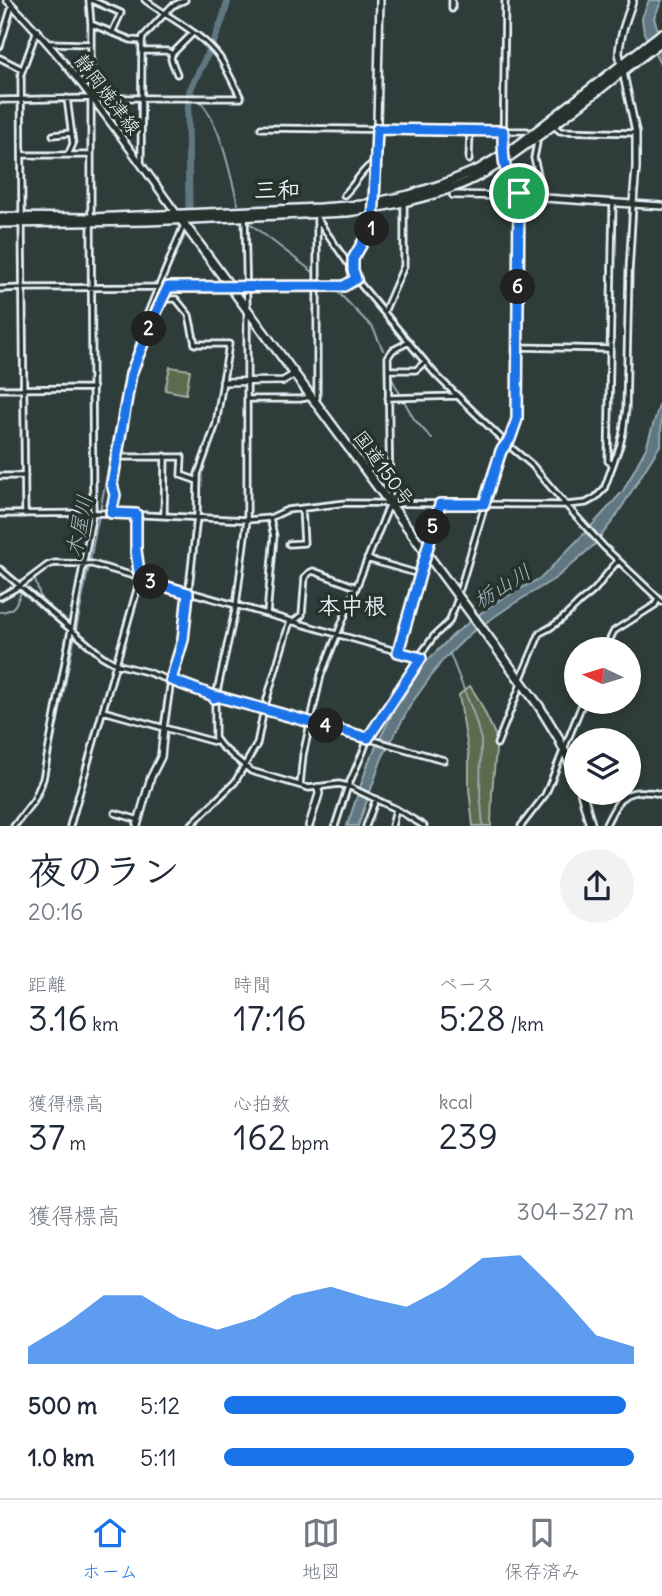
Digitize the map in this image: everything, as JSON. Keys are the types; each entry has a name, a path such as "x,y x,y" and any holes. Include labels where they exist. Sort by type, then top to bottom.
{"highway":[{"path":"181,219 404,202 458,186 554,126 662,33"},
{"path":"644,50 662,41"},
{"path":"0,223 317,216 347,212 443,184 503,158 622,69"},
{"path":"0,217 22,221"},
{"name":"国道150号","path":"181,219 521,681 550,722 564,749"},
{"path":"585,805 591,826"}],"street":[{"path":"13,826 34,800 43,779 93,513 90,0 121,13 112,33"},
{"path":"0,100 241,98 225,66 213,50 145,0"},
{"path":"141,166 143,37 172,6 185,0"},
{"path":"380,0 375,205 373,225 352,265 356,279 436,375 532,465 618,561 661,601 614,631 611,637"},
{"path":"452,0 452,9"},
{"path":"505,0 503,158 510,181 519,193 530,197 662,206"},
{"path":"0,514 111,513 247,520 270,518 287,510 346,503 566,505 581,504 595,498 604,489 620,445 625,418 636,133 619,53 634,0"},
{"path":"0,46 11,2"},
{"name":"静岡焼津線","path":"11,2 48,43 181,219"},
{"path":"91,24 131,40 142,41"},
{"path":"25,514 21,100 22,69 37,30"},
{"path":"177,74 172,54 193,33"},
{"path":"48,43 90,44"},
{"path":"142,51 167,51 172,54"},
{"path":"0,58 22,69"},
{"path":"67,98 73,144 68,155"},
{"path":"554,126 560,131 636,133"},
{"path":"261,128 527,131"},
{"path":"470,130 470,160"},
{"path":"52,135 71,133"},
{"path":"537,143 534,158 544,198"},
{"path":"22,155 91,155"},
{"path":"344,195 370,163 376,162"},
{"path":"453,195 514,196 519,193"},
{"path":"460,589 501,451 510,439 517,419 519,193"},
{"path":"384,312 404,266 404,202"},
{"path":"613,202 608,461 613,464"},
{"path":"317,216 347,262 352,265"},
{"path":"247,399 317,398 317,216"},
{"path":"217,743 214,736 215,697 236,606 247,520 245,217"},
{"path":"145,320 181,219"},
{"path":"0,289 344,286 356,279"},
{"path":"111,513 115,495 112,484 131,374 168,287"},
{"path":"115,813 138,823 151,777 161,757 171,680 183,640 197,517 198,481 215,424 229,344 195,344 189,315 176,299 163,299"},
{"path":"300,785 303,755 321,675 390,503 387,370 389,354 409,342"},
{"path":"517,347 610,349"},
{"path":"387,370 416,370 425,362"},
{"path":"223,382 283,382 295,374"},
{"path":"0,389 93,388"},
{"path":"388,398 458,396"},
{"path":"164,515 165,456"},
{"path":"117,457 183,457 181,475 198,481"},
{"path":"0,476 25,476"},
{"path":"398,652 440,504"},
{"path":"289,544 304,543 302,508"},
{"path":"69,826 140,579 136,550 136,514"},
{"path":"267,614 274,536 270,518"},
{"path":"367,559 420,574"},
{"path":"497,744 540,633 554,627 569,614 597,587 618,561"},
{"path":"0,597 48,565 92,564 421,658 369,738 335,826"},
{"path":"0,569 102,656 116,664 171,680 215,697 444,760"},
{"path":"190,826 235,782 257,744 264,709 292,621 302,615 305,577 313,571 356,587"},
{"path":"418,658 449,622 457,601"},
{"path":"103,711 217,743 251,771 309,788 339,783 349,786 396,809 422,826"},
{"path":"521,826 545,795 564,749"},
{"path":"309,826 318,787"},
{"path":"605,826 617,803 627,793 641,791 662,795"},
{"path":"366,826 375,798"},
{"path":"392,826 396,809"}],"green space":[{"path":"170,367 190,370 186,394 165,390"},
{"path":"470,686 497,739 491,826 473,826 469,756 459,695"}],"water":[{"path":"649,0 662,0 654,18 662,43 662,68 644,33 642,18"},
{"path":"662,396 661,444 615,518 594,545 556,578 471,633 442,661 411,704 382,758 358,826 347,826 369,761 393,712 424,664 454,634 495,602 541,578 623,491 646,448"}],"waterway":[{"name":"木屋川","path":"189,207 190,90 214,41 228,0"},
{"path":"190,90 209,115 222,143 238,204"},
{"path":"249,223 330,285"},
{"name":"木屋川","path":"152,307 185,235"},
{"path":"334,288 373,328 383,350"},
{"name":"木屋川","path":"19,826 40,798 45,785 128,370 146,321"},
{"path":"386,354 386,395"},
{"path":"386,375 392,379 414,419 432,439"},
{"path":"386,402 387,450"},
{"path":"47,568 82,565"},
{"path":"35,580 42,602"},
{"path":"0,612 12,608 22,590"},
{"path":"450,654 481,740 480,792 483,826"},
{"path":"641,794 662,797"},
{"path":"608,826 620,805"}],"district":[{"name":"三和","path":"277,189"},
{"name":"本中根","path":"352,605"}],"route":[{"path":"377,129 503,131 503,162 510,181 519,193 517,419 510,439 501,451 484,504 440,504 398,652 421,658 368,738 216,696 214,698 171,680 183,640 188,593 140,579 136,550 136,514 111,513 115,495 112,484 131,374 168,287 344,286 356,279 353,259 373,225 377,129"}],"water label":[{"name":"栃山川","path":"502,586"}]}
